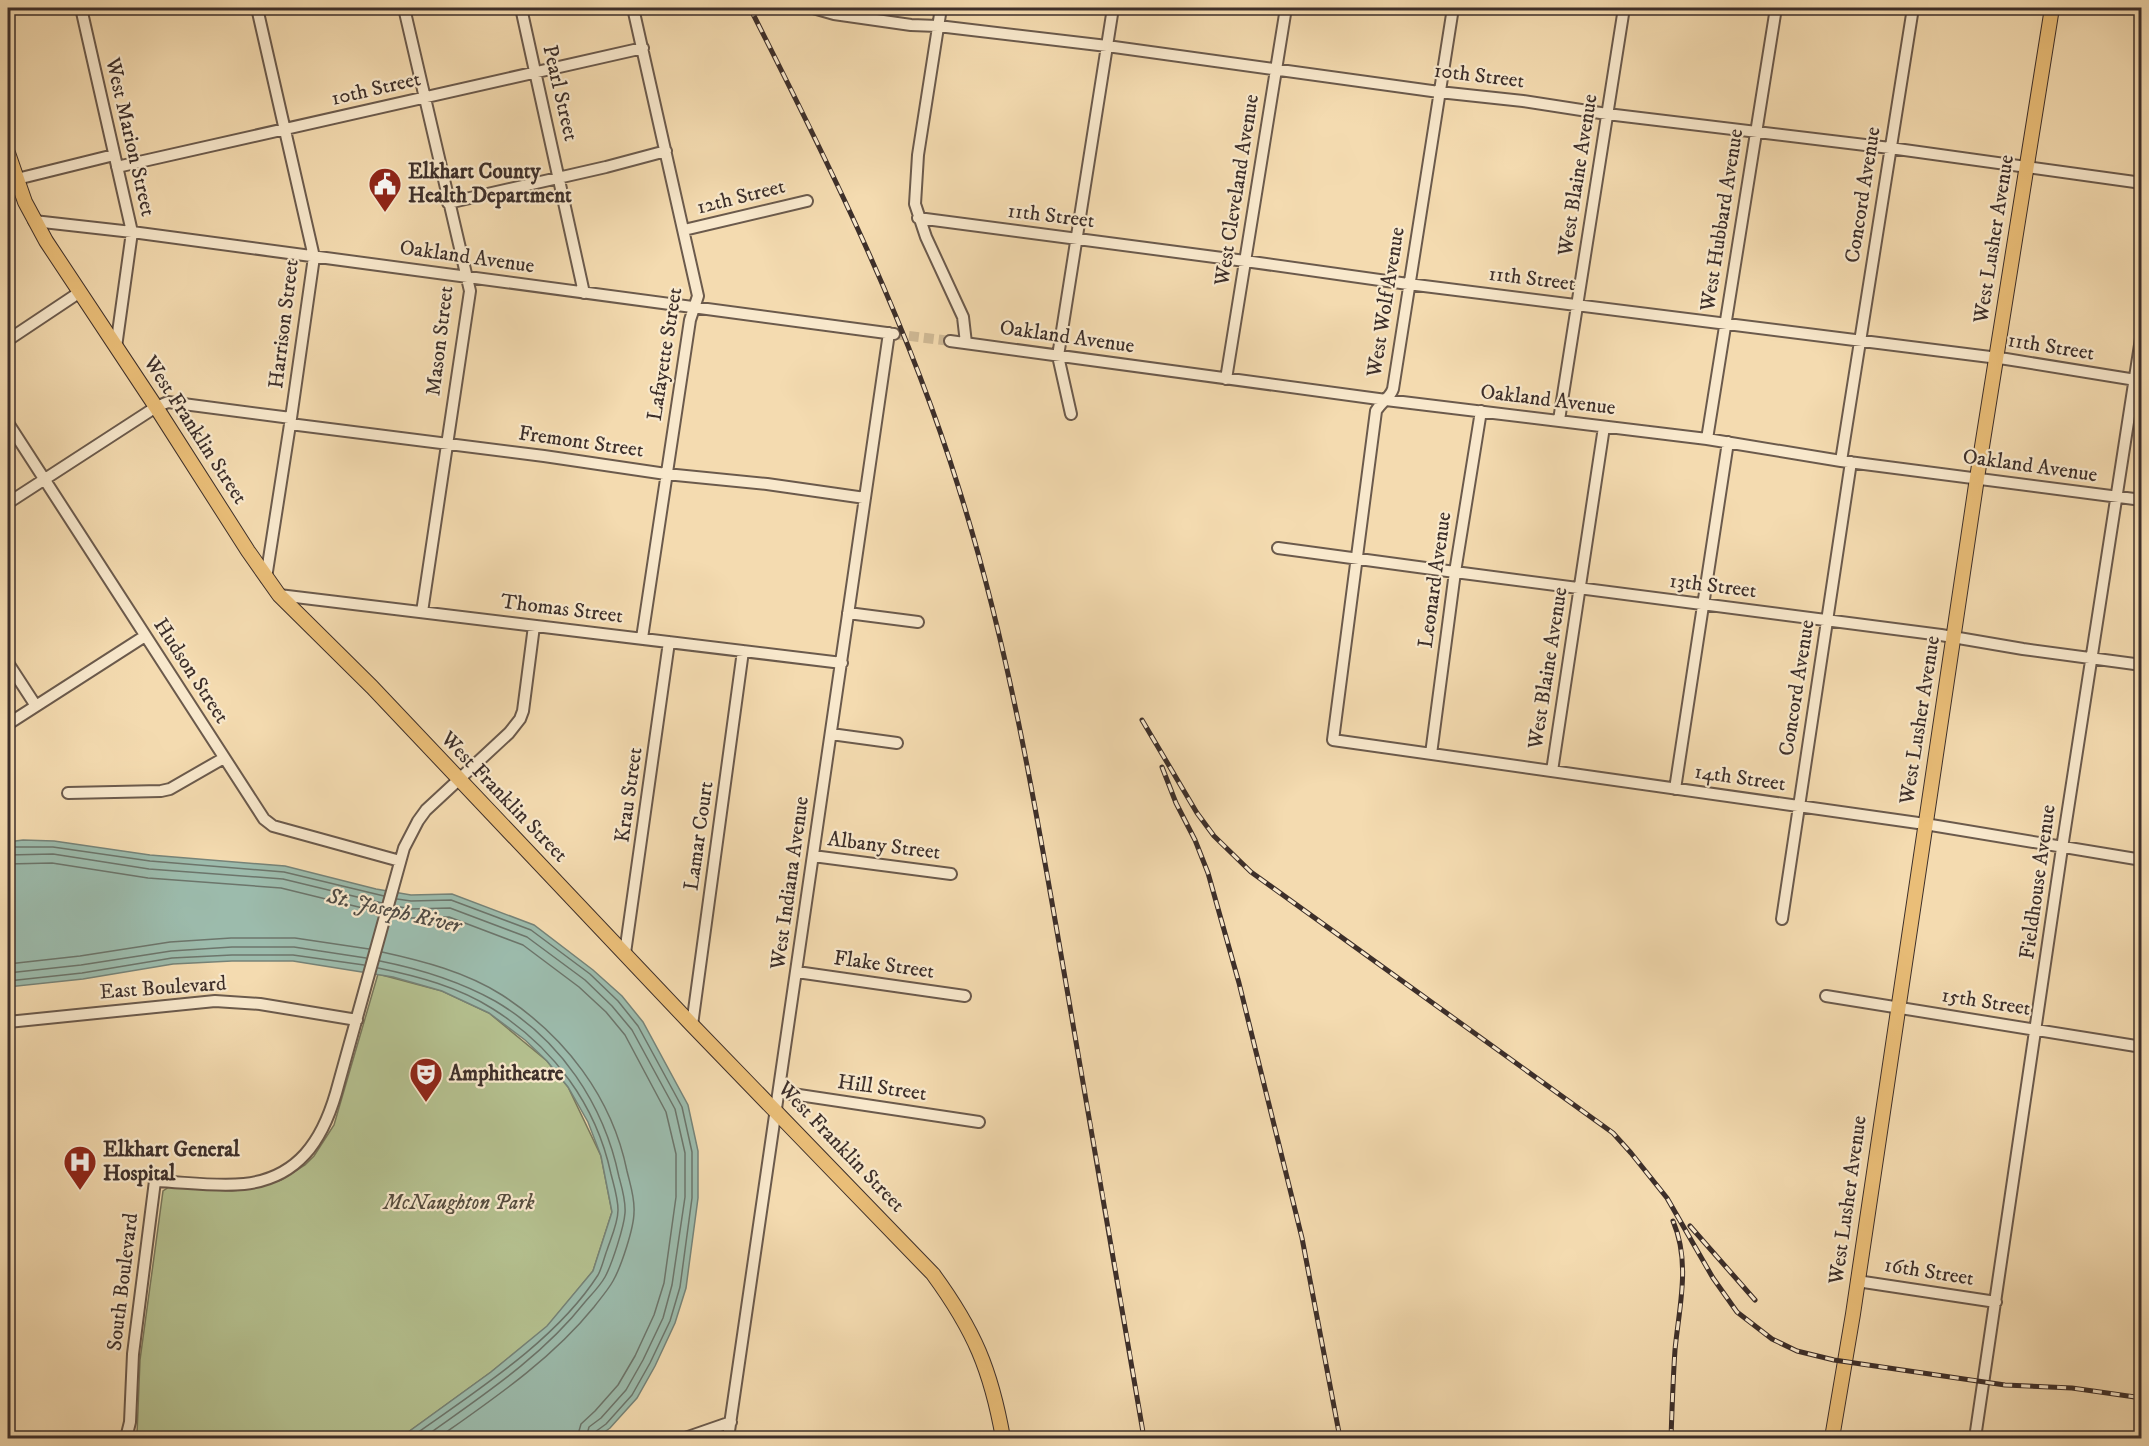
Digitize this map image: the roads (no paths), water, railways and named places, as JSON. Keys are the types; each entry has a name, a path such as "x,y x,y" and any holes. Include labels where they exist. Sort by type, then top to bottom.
{"main road":[{"name":"West Lusher Avenue","path":"1832,1438 1977,478 2052,8"},
{"name":"West Franklin Street","path":"8,153 34,221 279,595 372,687 692,1025 933,1274 969,1329 991,1379 1003,1438"}],"street":[{"name":"West Marion Street","path":"81,8 132,232 116,347"},
{"name":"Harrison Street","path":"257,8 314,257 266,578"},
{"name":"Mason Street","path":"404,8 470,291 422,612"},
{"name":"Pearl Street","path":"521,8 584,293"},
{"name":"Lafayette Street","path":"633,8 698,290 697,302 690,320 642,638"},
{"name":"10th Street","path":"813,8 834,14 911,25 938,26 1107,46 1439,92 1890,148 2142,183"},
{"path":"941,8 914,186 915,204 918,218 963,317 966,343"},
{"path":"1071,414 1058,356 1113,8"},
{"name":"West Cleveland Avenue","path":"1226,379 1286,8"},
{"name":"West Wolf Avenue","path":"1333,740 1376,411 1393,389 1453,8"},
{"name":"West Blaine Avenue","path":"1558,420 1624,8"},
{"name":"West Hubbard Avenue","path":"1707,439 1776,8"},
{"name":"Concord Avenue","path":"1782,919 1827,621 1860,341 1913,8"},
{"name":"10th Street","path":"117,167 643,48"},
{"path":"448,202 560,178 666,151"},
{"path":"17,179 114,155"},
{"name":"12th Street","path":"684,230 807,201"},
{"name":"11th Street","path":"918,218 1408,284 1996,358 2138,380"},
{"name":"Oakland Avenue","path":"34,221 892,333"},
{"path":"8,340 80,291"},
{"name":"Fieldhouse Avenue","path":"1975,1438 2115,497 2138,380 2142,332"},
{"name":"West Indiana Avenue","path":"728,1438 865,498 892,333"},
{"name":"Oakland Avenue","path":"950,341 1386,400 1707,439 1846,461 2142,500"},
{"name":"Fremont Street","path":"8,503 156,407 168,402 447,444 865,498"},
{"name":"Leonard Avenue","path":"1431,754 1455,572 1481,411"},
{"name":"Hudson Street","path":"8,423 264,819 273,826 400,861"},
{"name":"West Blaine Avenue","path":"1552,771 1604,428"},
{"path":"1675,789 1728,442"},
{"name":"13th Street","path":"1278,548 1941,635 2142,665"},
{"name":"Thomas Street","path":"279,595 842,663"},
{"path":"848,613 918,622"},
{"path":"357,1020 400,861 418,821 434,801 509,733 520,719 534,626"},
{"path":"8,724 145,636"},
{"name":"Krau Street","path":"626,953 669,642"},
{"name":"Lamar Court","path":"692,1025 743,651"},
{"path":"8,663 36,706"},
{"path":"831,734 897,743"},
{"name":"14th Street","path":"1333,740 1925,824 2142,860"},
{"path":"68,793 170,789 224,758"},
{"name":"Albany Street","path":"813,856 951,874"},
{"name":"Flake Street","path":"796,972 965,996"},
{"name":"15th Street","path":"1826,996 2142,1047"},
{"name":"East Boulevard","path":"8,1022 215,1001 260,1004 357,1020"},
{"name":"South Boulevard","path":"126,1438 130,1422 133,1354 156,1181 244,1184 273,1176 289,1167 311,1148 325,1127 357,1020"},
{"name":"Hill Street","path":"779,1092 979,1122"},
{"name":"16th Street","path":"1857,1281 1996,1302"},
{"path":"685,1438 731,1422"}],"water":[{"name":"St. Joseph River","path":"54,841 150,855 285,866 376,889 411,895 452,894 534,925 593,970 622,996 643,1022 688,1105 698,1151 698,1198 686,1288 675,1323 637,1398 610,1428 596,1438 400,1438 491,1372 547,1326 593,1271 612,1212 601,1156 588,1122 568,1087 547,1061 525,1040 489,1013 442,991 393,977 293,961 173,964 83,979 8,987 8,842"}],"tunnel":[{"path":"894,334 950,341"}],"railway":[{"path":"750,8 809,125 891,304 938,426 977,548 1007,668 1032,789 1144,1438"},
{"path":"1142,720 1197,813 1214,836 1251,872 1613,1133 1667,1198 1713,1278 1737,1312 1772,1339 1797,1351 1834,1360 2005,1385 2072,1388 2142,1398"},
{"path":"1162,767 1208,873 1239,983 1302,1238 1340,1438"},
{"path":"1671,1438 1675,1350 1683,1269 1673,1221"},
{"path":"1690,1226 1755,1300"}],"place":[{"name":"Elkhart County Health Department","path":"385,213"},
{"name":"Amphitheatre","path":"426,1103"},
{"name":"Elkhart General Hospital","path":"80,1191"}],"park label":[{"name":"McNaughton Park","path":"459,1203"}]}
